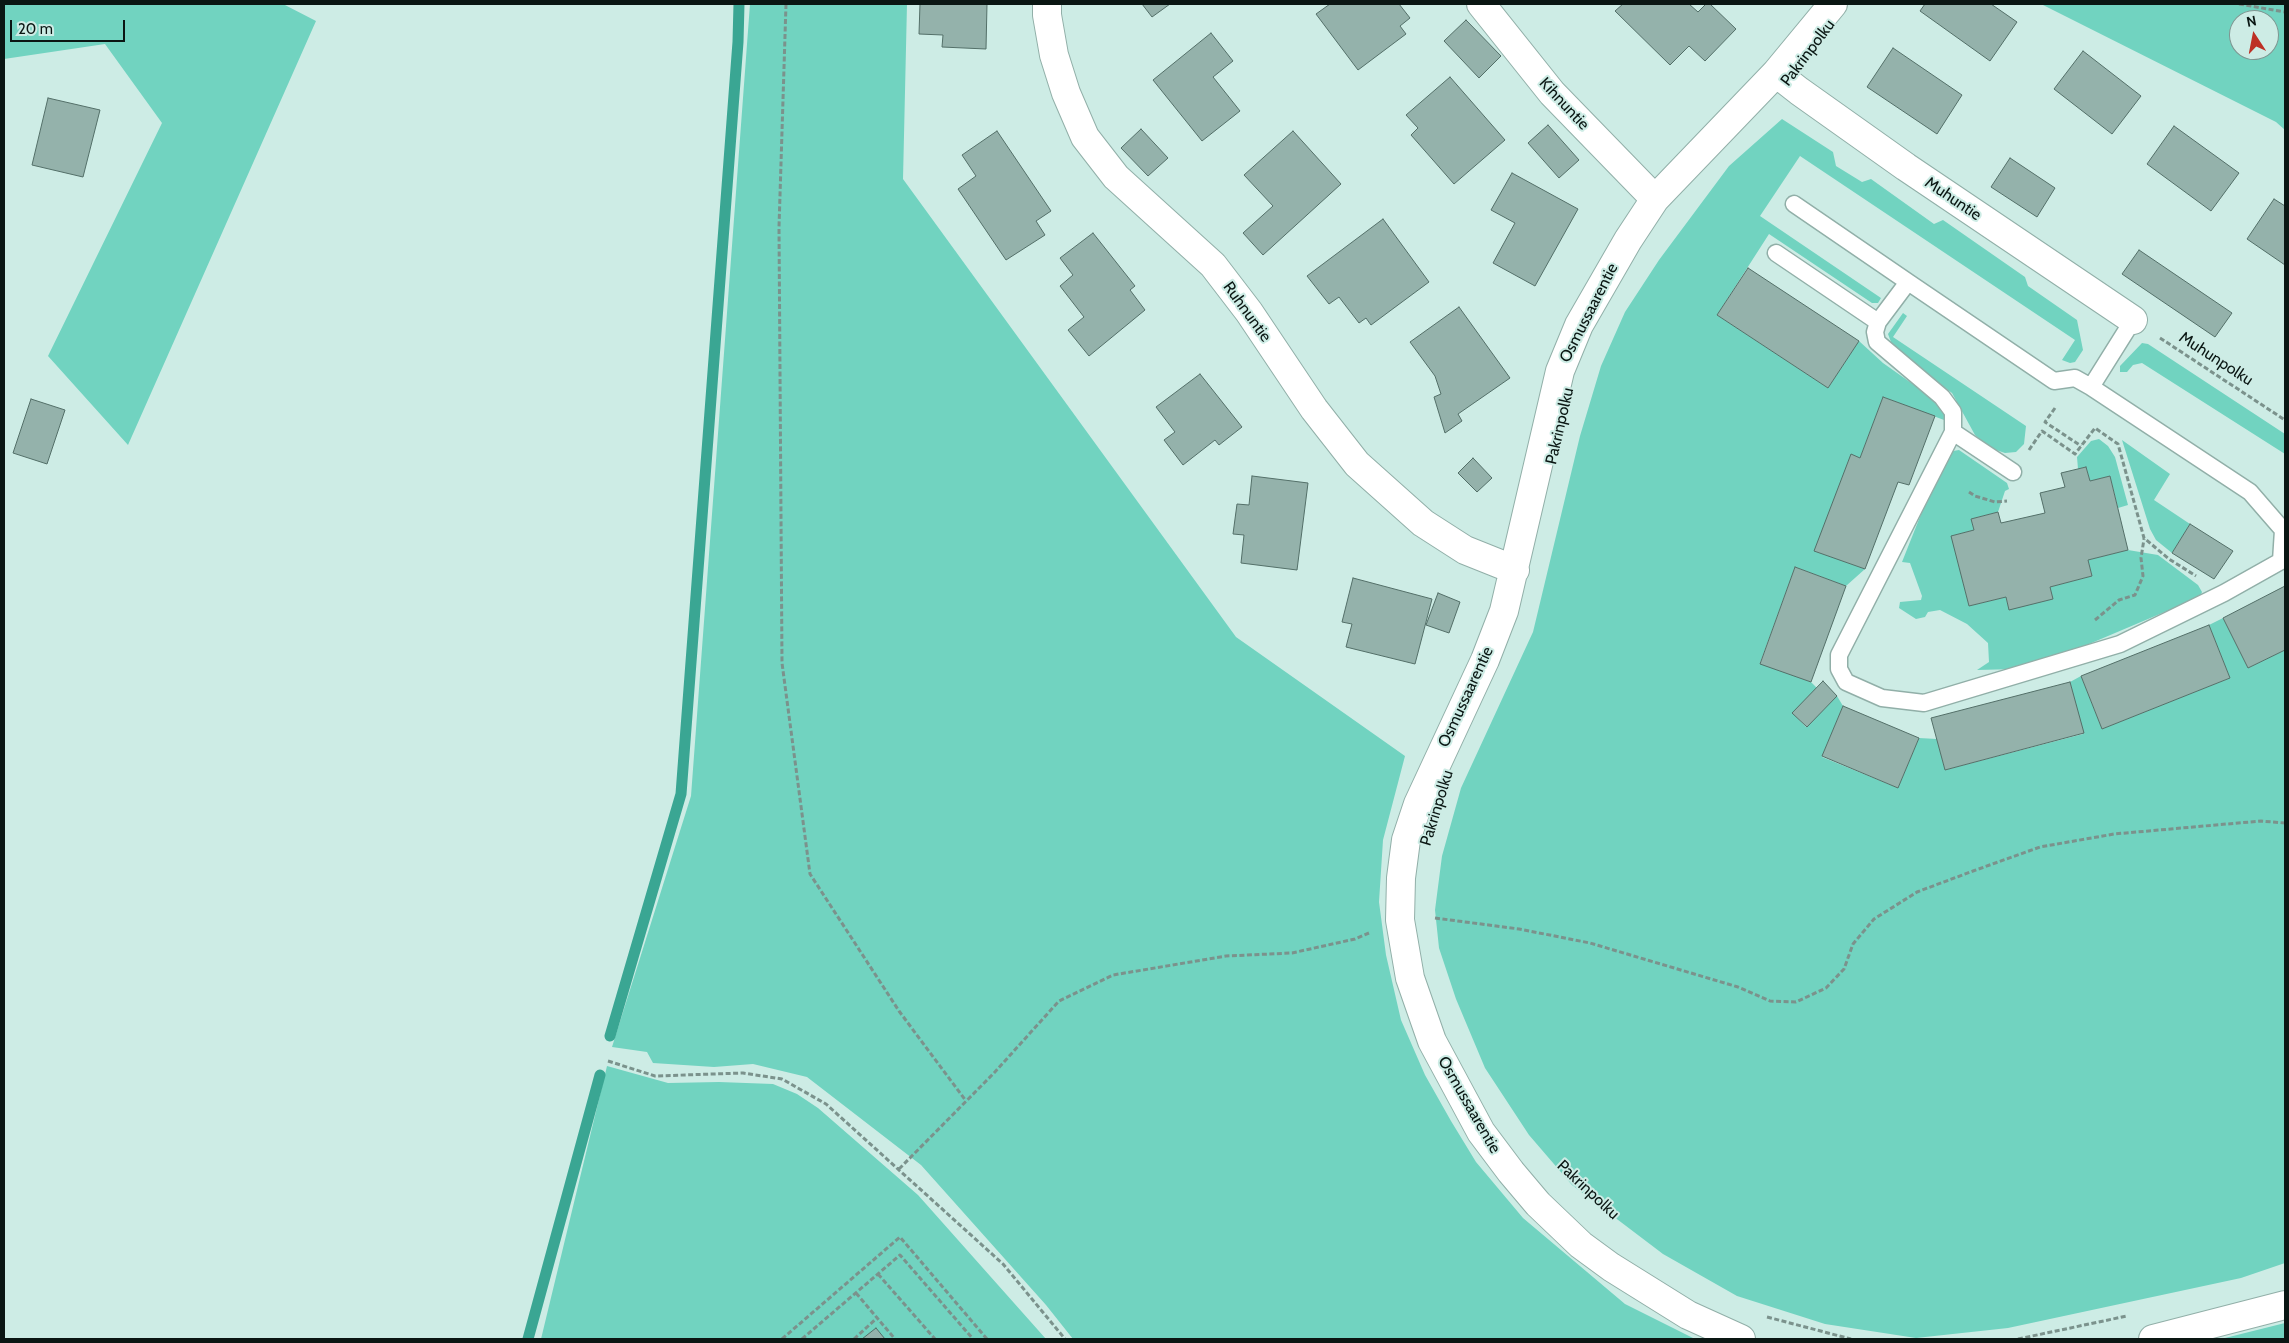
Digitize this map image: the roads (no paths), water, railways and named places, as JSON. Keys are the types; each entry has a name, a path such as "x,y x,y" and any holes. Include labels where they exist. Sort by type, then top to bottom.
{"street":[{"name":"Ruhnuntie","path":"1047,4 1046,15 1054,55 1066,93 1085,137 1116,177 1212,265 1249,312 1314,409 1357,464 1423,523 1465,550 1515,570"},
{"name":"Kihnuntie","path":"1481,4 1552,93 1655,199"},
{"name":"Osmussaarentie","path":"1741,1339 1688,1315 1610,1267 1581,1244 1538,1204 1481,1132 1432,1042 1410,978 1400,920 1404,860 1406,840 1412,822 1446,740 1485,660 1504,611 1560,371 1579,325 1604,280 1655,199 1776,73 1834,4"},
{"name":"Muhuntie","path":"1776,73 1799,92 1906,167 2133,320"},
{"path":"2153,1339 2285,1305"}],"lane":[{"path":"1794,204 2054,380 2075,378 2091,387 2250,492 2283,530 2281,560 2224,593 2120,644 1924,703 1882,698 1846,682 1839,669 1839,655 1953,432 1953,412 1942,397 1877,342 1875,332 1878,322 1908,282"},
{"path":"1776,253 1878,322"},
{"path":"2091,387 2133,320"},
{"path":"1953,432 2013,472"}],"waterway":[{"path":"610,1036 681,794 738,42 739,4"},
{"path":"528,1339 600,1075"}]}
